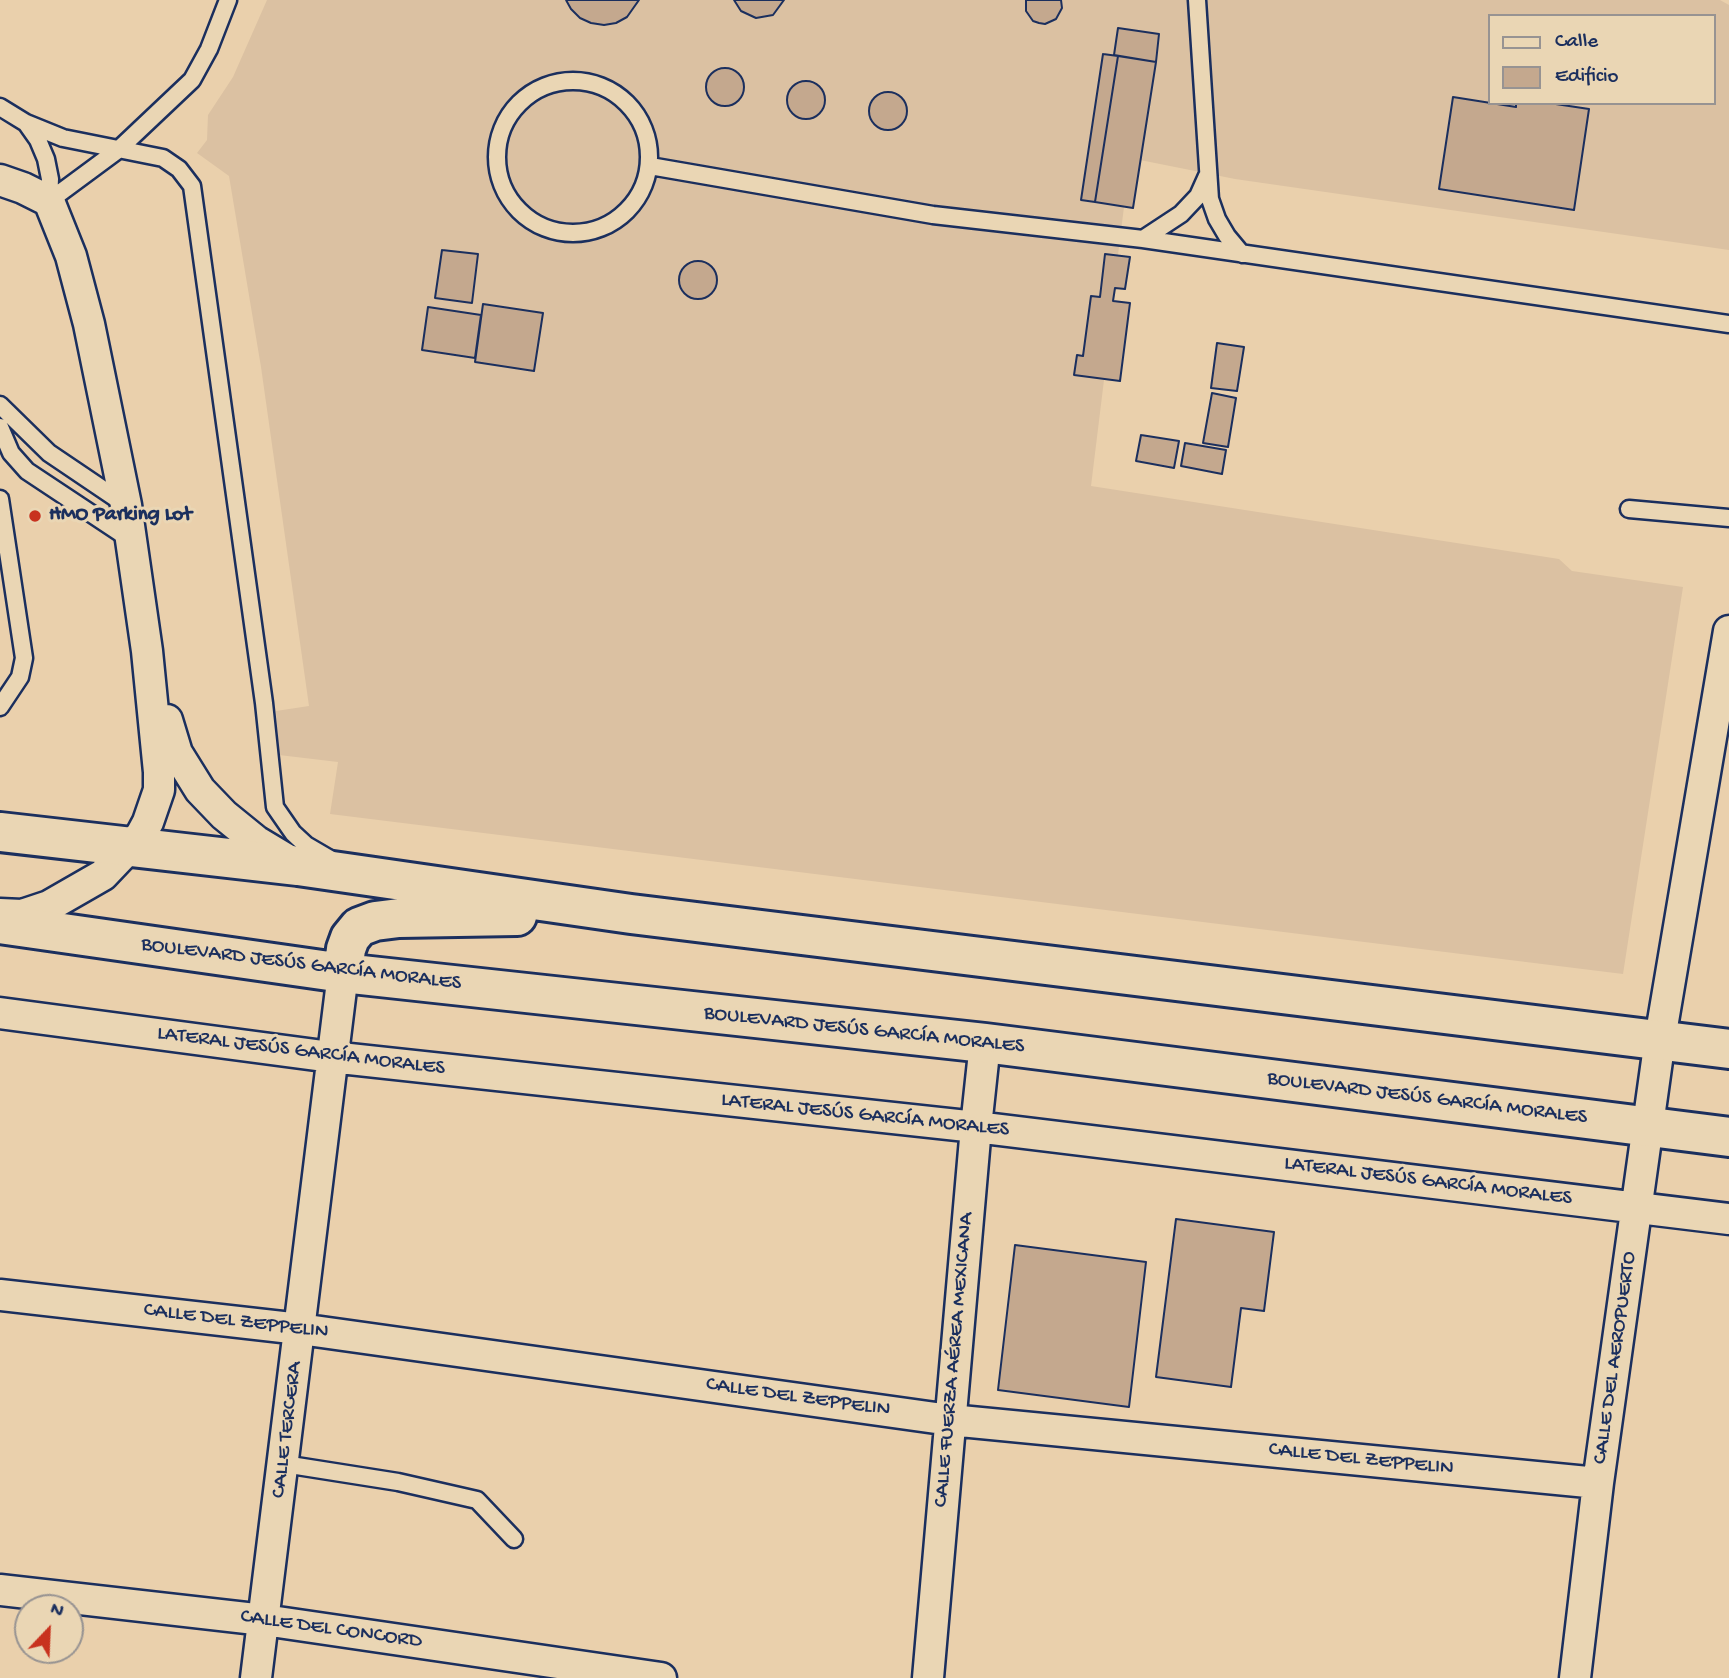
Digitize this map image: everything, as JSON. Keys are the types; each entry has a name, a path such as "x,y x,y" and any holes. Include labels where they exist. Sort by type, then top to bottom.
{"main road":[{"path":"0,832 298,866 631,914 1729,1049"},
{"path":"343,973 350,938 359,928 375,921 400,918 631,914"},
{"name":"BOULEVARD JESÚS GARCÍA MORALES","path":"0,924 343,973 985,1043 1729,1137"}],"street":[{"path":"0,180 49,201 71,256 89,324 126,505 147,651 159,772 159,790 141,835 103,875 49,906 22,915 0,914"},
{"name":"CALLE DEL AEROPUERTO","path":"1575,1678 1598,1483 1660,1039 1729,631"},
{"path":"147,651 177,753 200,790 224,816 256,841 298,866"},
{"name":"CALLE TERCERA","path":"256,1678 343,973"},
{"name":"LATERAL JESÚS GARCÍA MORALES","path":"0,1013 331,1057 976,1128 1729,1219"},
{"name":"CALLE FUERZA AÉREA MEXICANA","path":"928,1678 985,1043"},
{"name":"CALLE DEL ZEPPELIN","path":"0,1295 300,1329 950,1420 1598,1483"},
{"name":"CALLE DEL CONCORD","path":"0,1590 264,1620 662,1678"}],"lane":[{"path":"49,201 118,150 192,80 209,49 228,0"},
{"path":"1197,0 1210,199 1217,219 1242,254"},
{"path":"575,80 600,85 623,98 639,118 649,141 650,166 643,190 628,211 609,225 585,232 560,232 537,224 517,209 503,187 497,164 499,138 509,114 526,96 549,83 575,80"},
{"path":"0,107 26,123 63,138 163,158 179,169 192,186 264,704 275,807 284,823 306,845 338,863 376,877"},
{"path":"26,123 46,159 50,179 49,201"},
{"path":"650,166 933,215 1143,239 1729,324"},
{"path":"1143,239 1159,231 1181,214 1198,196 1208,175"},
{"path":"0,405 49,453 126,505"},
{"path":"0,427 11,453 27,471 131,540"},
{"path":"0,499 24,658 20,677 12,693 0,707"},
{"path":"1629,509 1729,518"},
{"path":"284,1464 398,1482 477,1500 514,1539"}],"shaded area":[{"path":"267,0 1720,0 1729,5 1729,250 1235,179 1140,160 1133,208 1124,207 1118,255 1130,257 1125,289 1115,288 1113,300 1130,303 1120,381 1104,380 1091,486 1559,559 1572,571 1683,587 1623,974 330,814 338,762 279,755 276,711 309,706 261,367 229,176 197,153 207,140 208,115 233,77"}],"building":[{"path":"566,0 639,0 627,17 604,25 580,18"},
{"path":"734,0 784,0 773,15 756,18 741,11"},
{"path":"1026,0 1061,0 1062,8 1056,19 1045,24 1039,23 1033,21 1026,11"},
{"path":"1118,28 1159,34 1156,62 1114,55"},
{"path":"1103,54 1118,56 1095,202 1081,200"},
{"path":"1118,56 1156,62 1133,208 1095,202"},
{"path":"725,68 738,74 744,87 738,100 725,106 712,100 706,87 712,74"},
{"path":"806,81 819,87 825,100 819,113 806,119 793,113 787,100 793,87"},
{"path":"888,92 901,98 907,111 901,124 888,130 875,124 869,111 875,98"},
{"path":"1453,97 1488,103 1488,105 1562,105 1589,109 1574,210 1439,189"},
{"path":"442,250 478,254 472,303 435,298"},
{"path":"1105,254 1130,257 1125,289 1115,288 1113,301 1130,303 1120,381 1074,375 1077,355 1083,356 1091,296 1100,297"},
{"path":"698,261 711,267 717,280 711,293 698,299 685,293 679,280 685,267"},
{"path":"483,304 543,313 534,371 475,362"},
{"path":"428,307 481,315 475,358 422,350"},
{"path":"1217,343 1244,347 1237,391 1211,388"},
{"path":"1212,393 1236,398 1228,447 1203,443"},
{"path":"1141,435 1179,441 1174,468 1136,461"},
{"path":"1185,443 1226,450 1222,474 1181,466"},
{"path":"1176,1219 1274,1232 1264,1311 1241,1308 1231,1387 1156,1377"},
{"path":"1015,1245 1146,1262 1129,1407 998,1390"}],"place":[{"name":"HMO Parking Lot","path":"35,516"}]}
